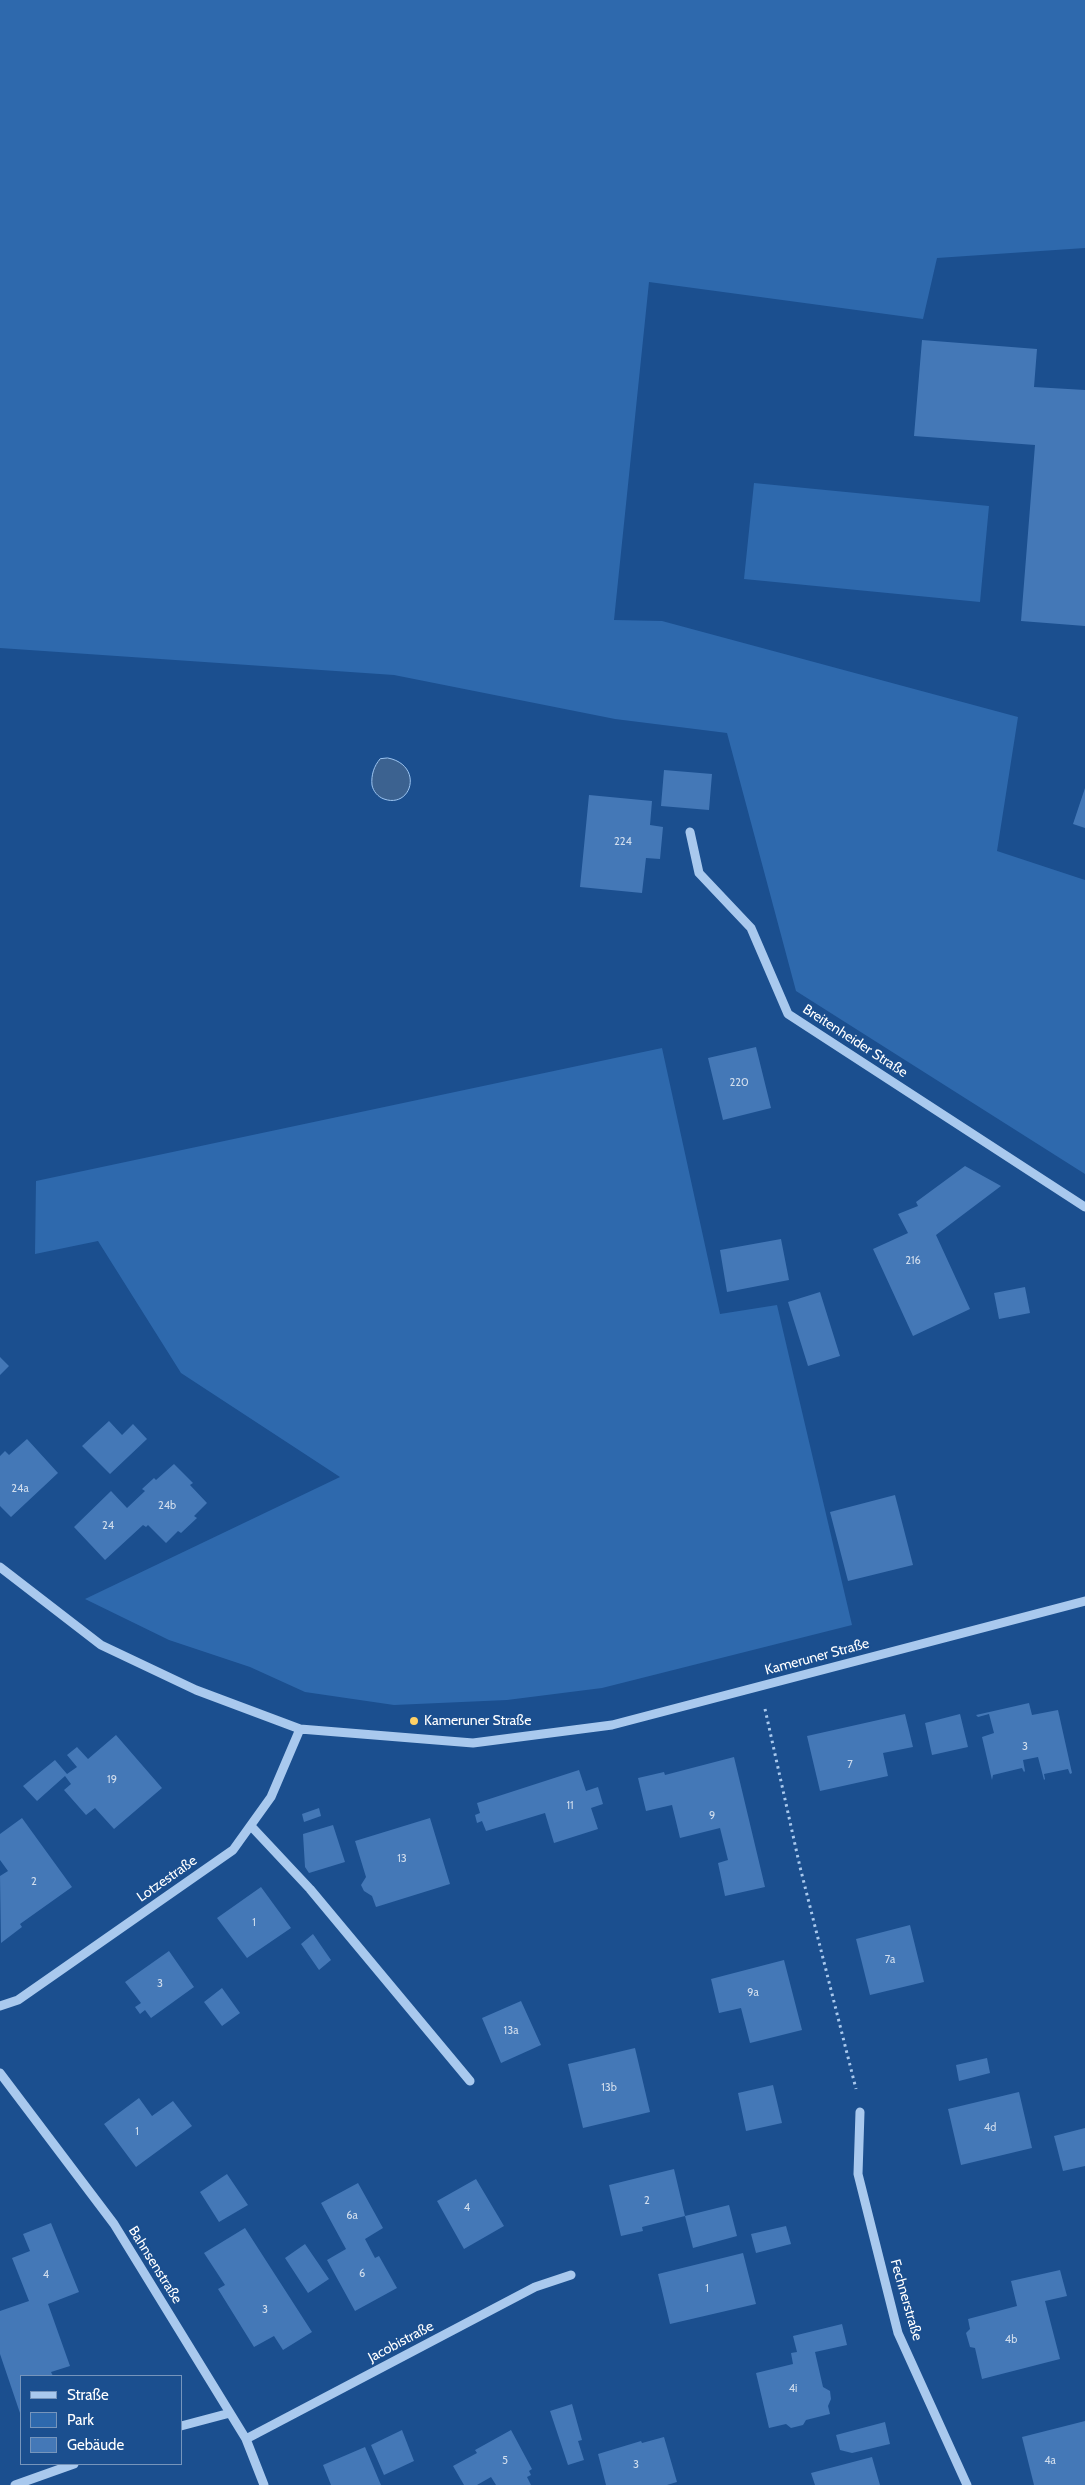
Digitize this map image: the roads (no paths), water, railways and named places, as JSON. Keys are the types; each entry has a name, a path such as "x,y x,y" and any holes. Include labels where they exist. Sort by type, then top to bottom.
{"street":[{"name":"Breitenheider Straße","path":"690,832 699,873 751,928 788,1014 1085,1207"},
{"name":"Kameruner Straße","path":"0,1567 101,1645 196,1690 300,1729 473,1744 612,1725 1085,1601"},
{"name":"Lotzestraße","path":"0,2006 18,2000 233,1850 271,1797 300,1729"},
{"path":"251,1826 310,1889 470,2081"},
{"name":"Bahnsenstraße","path":"0,2073 114,2224 246,2439 264,2485"},
{"name":"Fechnerstraße","path":"860,2112 858,2174 898,2333 967,2485"},
{"name":"Jacobistraße","path":"246,2439 535,2287 571,2275"},
{"path":"182,2426 230,2413"},
{"path":"16,2485 71,2465"}],"place":[{"name":"Kameruner Straße","path":"414,1721"}]}
